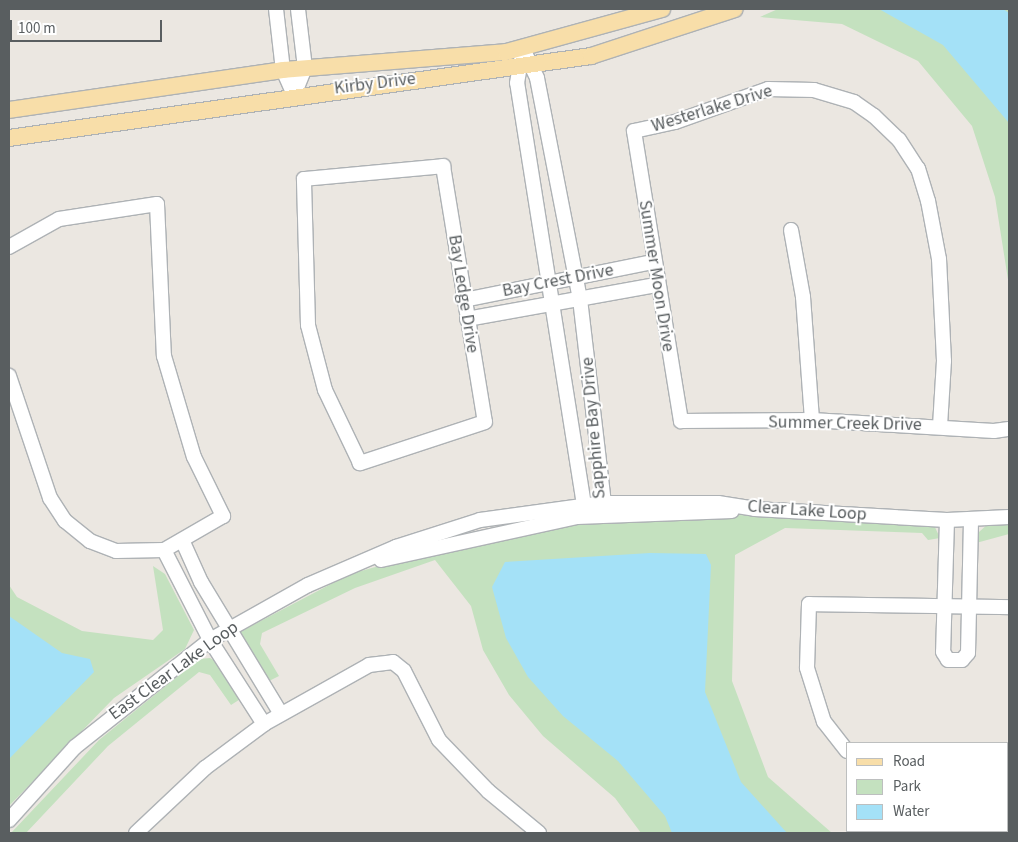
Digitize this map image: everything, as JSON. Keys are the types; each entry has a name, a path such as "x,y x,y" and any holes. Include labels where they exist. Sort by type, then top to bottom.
{"main road":[{"name":"Kirby Drive","path":"9,110 283,70 523,48 662,9"},
{"name":"Kirby Drive","path":"9,138 294,95 591,56 735,9"}],"street":[{"path":"276,9 283,70 294,95"},
{"path":"294,95 305,68 298,9"},
{"name":"Sapphire Bay Drive","path":"523,48 525,65 551,282 584,505 595,516 604,503 580,299 525,65"},
{"name":"Westerlake Drive","path":"634,131 675,122 768,88 814,90 854,102 874,116 899,140 918,169 928,201 939,259 943,343 940,426"},
{"name":"Summer Moon Drive","path":"634,131 656,285 681,421"},
{"name":"Bay Ledge Drive","path":"443,166 467,319 485,422 360,463 325,390 308,325 304,179 443,166"},
{"path":"9,247 59,219 157,204 159,318 166,363 194,458 223,516 183,542 164,550 132,552 103,547 65,521 50,498 9,376"},
{"path":"791,230 803,297 812,420"},
{"name":"Bay Crest Drive","path":"464,300 653,262"},
{"name":"Bay Crest Drive","path":"467,319 656,285"},
{"name":"Summer Creek Drive","path":"681,421 812,420 1009,429"},
{"name":"East Clear Lake Loop","path":"9,820 75,747 210,640 308,585 368,562 396,548 480,520 604,503"},
{"name":"Clear Lake Loop","path":"604,503 718,503 755,510 947,520 1009,517"},
{"name":"East Clear Lake Loop","path":"368,562 524,526 595,516 755,510"},
{"path":"947,520 946,605 942,652 955,660 968,653 971,520"},
{"path":"183,542 229,629 281,714"},
{"path":"164,550 210,640 264,724"},
{"path":"846,750 824,722 807,668 809,604 1009,607"},
{"path":"136,833 205,768 264,724 369,665 393,662 404,671 439,740 488,791 539,833"},
{"path":"238,682 255,672"}],"green space":[{"path":"778,9 1009,9 1009,286 995,197 972,126 918,61 842,24 760,17"},
{"path":"736,515 925,520 934,525 940,538 928,540 922,533 785,528 735,555 732,681 768,777 832,833 641,833 615,798 543,736 509,695 483,650 471,606 435,560 355,588 262,633 260,644 279,676 269,681 240,632 350,574 419,555 582,522"},
{"path":"1009,522 1009,534 976,543 979,532 989,523"},
{"path":"153,566 165,574 194,630 185,649 114,698 9,806 9,585 17,597 82,631 153,640 163,630"},
{"path":"210,658 219,663 242,698 231,705 210,675 199,672 108,746 26,833 11,833 99,740 199,659"}],"water":[{"path":"879,9 1003,9 1009,13 1009,123 943,45"},
{"path":"650,553 706,554 711,565 705,692 741,782 787,833 672,833 665,816 618,761 563,716 528,677 506,638 492,587 505,562"},
{"path":"9,616 62,653 90,659 94,672 9,759"}]}
